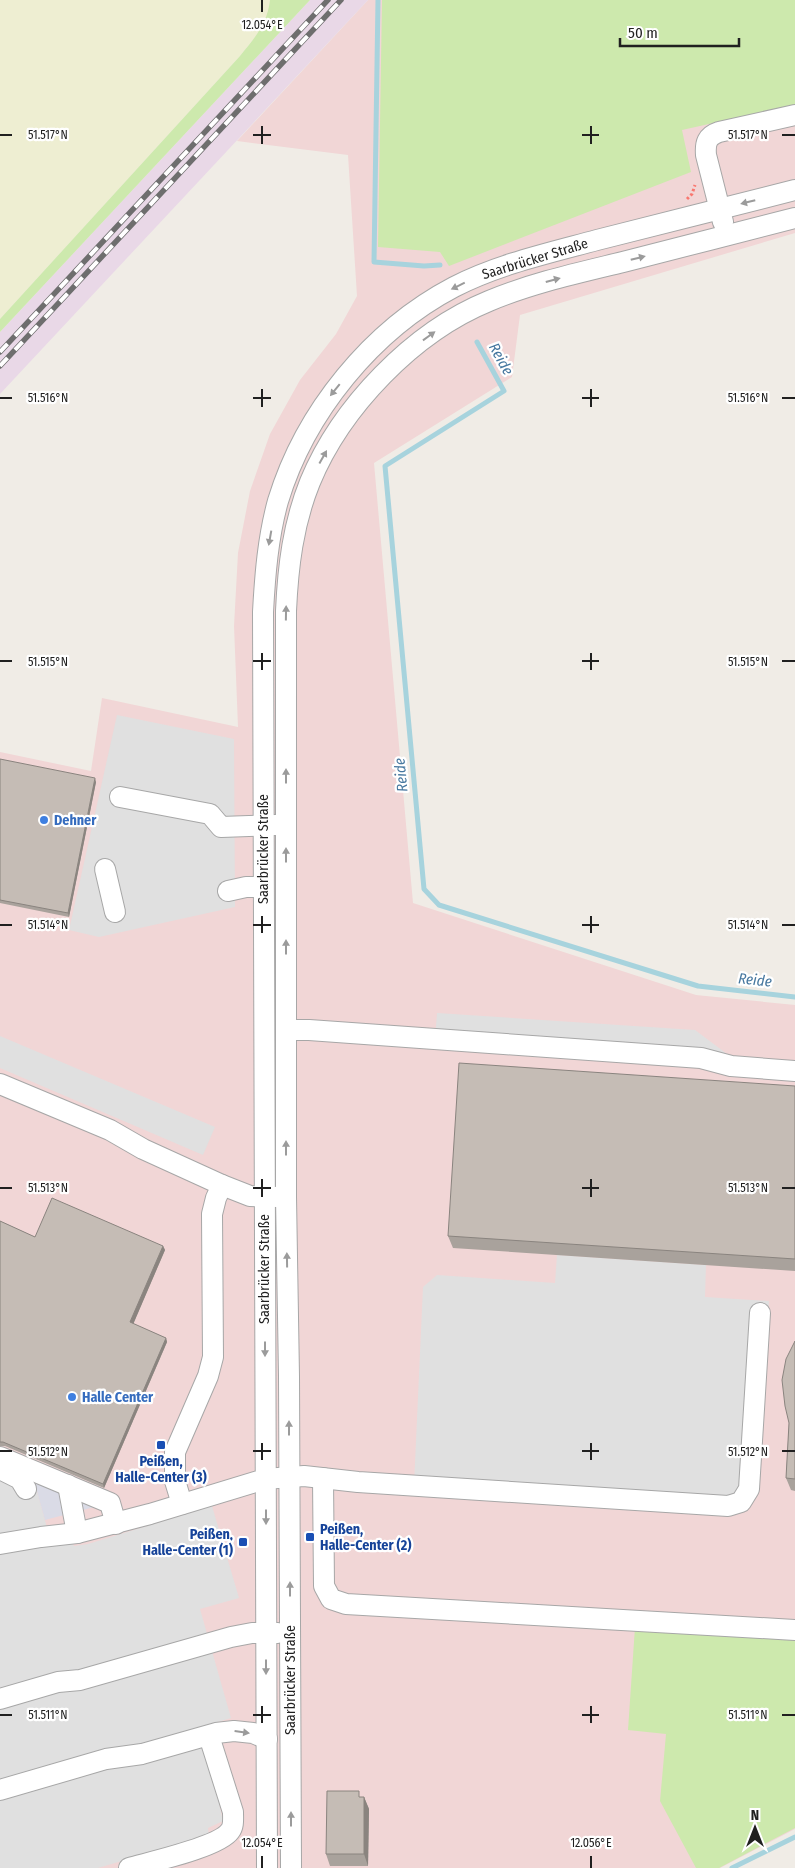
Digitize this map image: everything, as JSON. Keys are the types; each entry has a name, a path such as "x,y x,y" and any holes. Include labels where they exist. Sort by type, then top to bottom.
{"street":[{"path":"727,236 712,180 706,146 712,135 795,115"},
{"name":"Saarbrücker Straße","path":"267,1868 263,612 267,556 278,501 288,473 313,422 329,398 359,362 386,336 431,300 455,287 507,265 795,190"},
{"name":"Saarbrücker Straße","path":"291,1868 286,1197 286,611 289,560 296,525 310,482 322,458 351,414 369,391 408,352 442,326 488,302 545,282 795,218"},
{"path":"120,797 210,814 220,835 263,825 286,825"},
{"path":"105,869 115,912"},
{"path":"228,890 263,887"},
{"path":"286,1030 701,1058 731,1066 795,1071"},
{"path":"0,1084 110,1130 143,1149 244,1194 264,1197 286,1197"},
{"path":"182,1504 175,1481 175,1452 208,1376 213,1357 212,1214 222,1185"},
{"path":"0,1544 77,1533 116,1524 265,1479 288,1476 728,1506 741,1502 749,1489 760,1313"},
{"path":"0,1457 21,1463 110,1503 116,1524"},
{"path":"0,1470 20,1479 26,1488"},
{"path":"323,1478 324,1586 331,1599 346,1604 795,1630"},
{"path":"68,1485 77,1533"},
{"path":"0,1699 58,1682 80,1680 230,1637 246,1634 290,1633"},
{"path":"0,1790 106,1759 142,1754 212,1734 234,1730 267,1739"},
{"path":"129,1868 210,1844 225,1837 230,1831 233,1826 233,1812 212,1734"}],"path":[{"path":"684,202 692,194 695,185 712,180"}],"shaded area":[{"path":"310,0 368,0 0,394 0,332"},
{"path":"368,0 795,0 795,233 520,315 512,377 374,463 413,903 696,995 795,1005 795,1829 720,1868 0,1868 0,752 91,771 102,698 238,727 234,626 238,553 250,491 270,434 300,380 336,334 357,296 348,155 237,141"},
{"path":"117,715 234,739 235,907 99,937 69,930"},
{"path":"437,1013 695,1030 731,1057 435,1039"},
{"path":"0,1036 215,1127 203,1155 0,1068"},
{"path":"557,1255 706,1265 705,1297 769,1301 756,1493 750,1506 739,1512 414,1485 423,1287 437,1275 555,1283"},
{"path":"0,1460 29,1475 35,1484 52,1546 71,1541 74,1546 88,1544 212,1506 239,1598 200,1609 231,1718 202,1727 223,1821 208,1828 209,1835 98,1868 0,1868"},
{"path":"29,1475 117,1501 45,1520 35,1484"}],"green space":[{"path":"0,0 270,0 268,15 260,31 240,56 0,319"},
{"path":"270,0 310,0 0,332 0,319 240,56 263,24"},
{"path":"382,0 795,0 795,105 682,130 691,172 449,266 440,252 378,247"},
{"path":"635,1627 795,1636 795,1828 719,1868 696,1868 660,1801 666,1734 628,1730"}],"building":[{"name":"Dehner","path":"0,759 95,778 68,913 0,900"},
{"path":"459,1063 795,1086 795,1259 448,1236"},
{"name":"Halle Center","path":"52,1198 163,1246 130,1322 166,1338 103,1484 0,1442 0,1221 35,1237"},
{"path":"795,1341 795,1479 786,1478 789,1423 782,1380 786,1359"},
{"path":"327,1791 359,1791 359,1797 364,1797 364,1854 326,1854"}],"waterway":[{"name":"Reide","path":"378,0 374,262 424,266 440,265"},
{"name":"Reide","path":"477,342 504,391 385,466 424,889 439,905 698,986 795,997"},
{"name":"Reide","path":"732,1868 795,1837"}],"railway":[{"path":"0,352 328,0"},
{"path":"0,366 341,0"}],"place":[{"name":"Dehner","path":"44,820"},
{"name":"Halle Center","path":"72,1397"},
{"name":"Peißen, Halle-Center (3)","path":"161,1445"},
{"name":"Peißen, Halle-Center (2)","path":"310,1537"},
{"name":"Peißen, Halle-Center (1)","path":"243,1542"}]}
